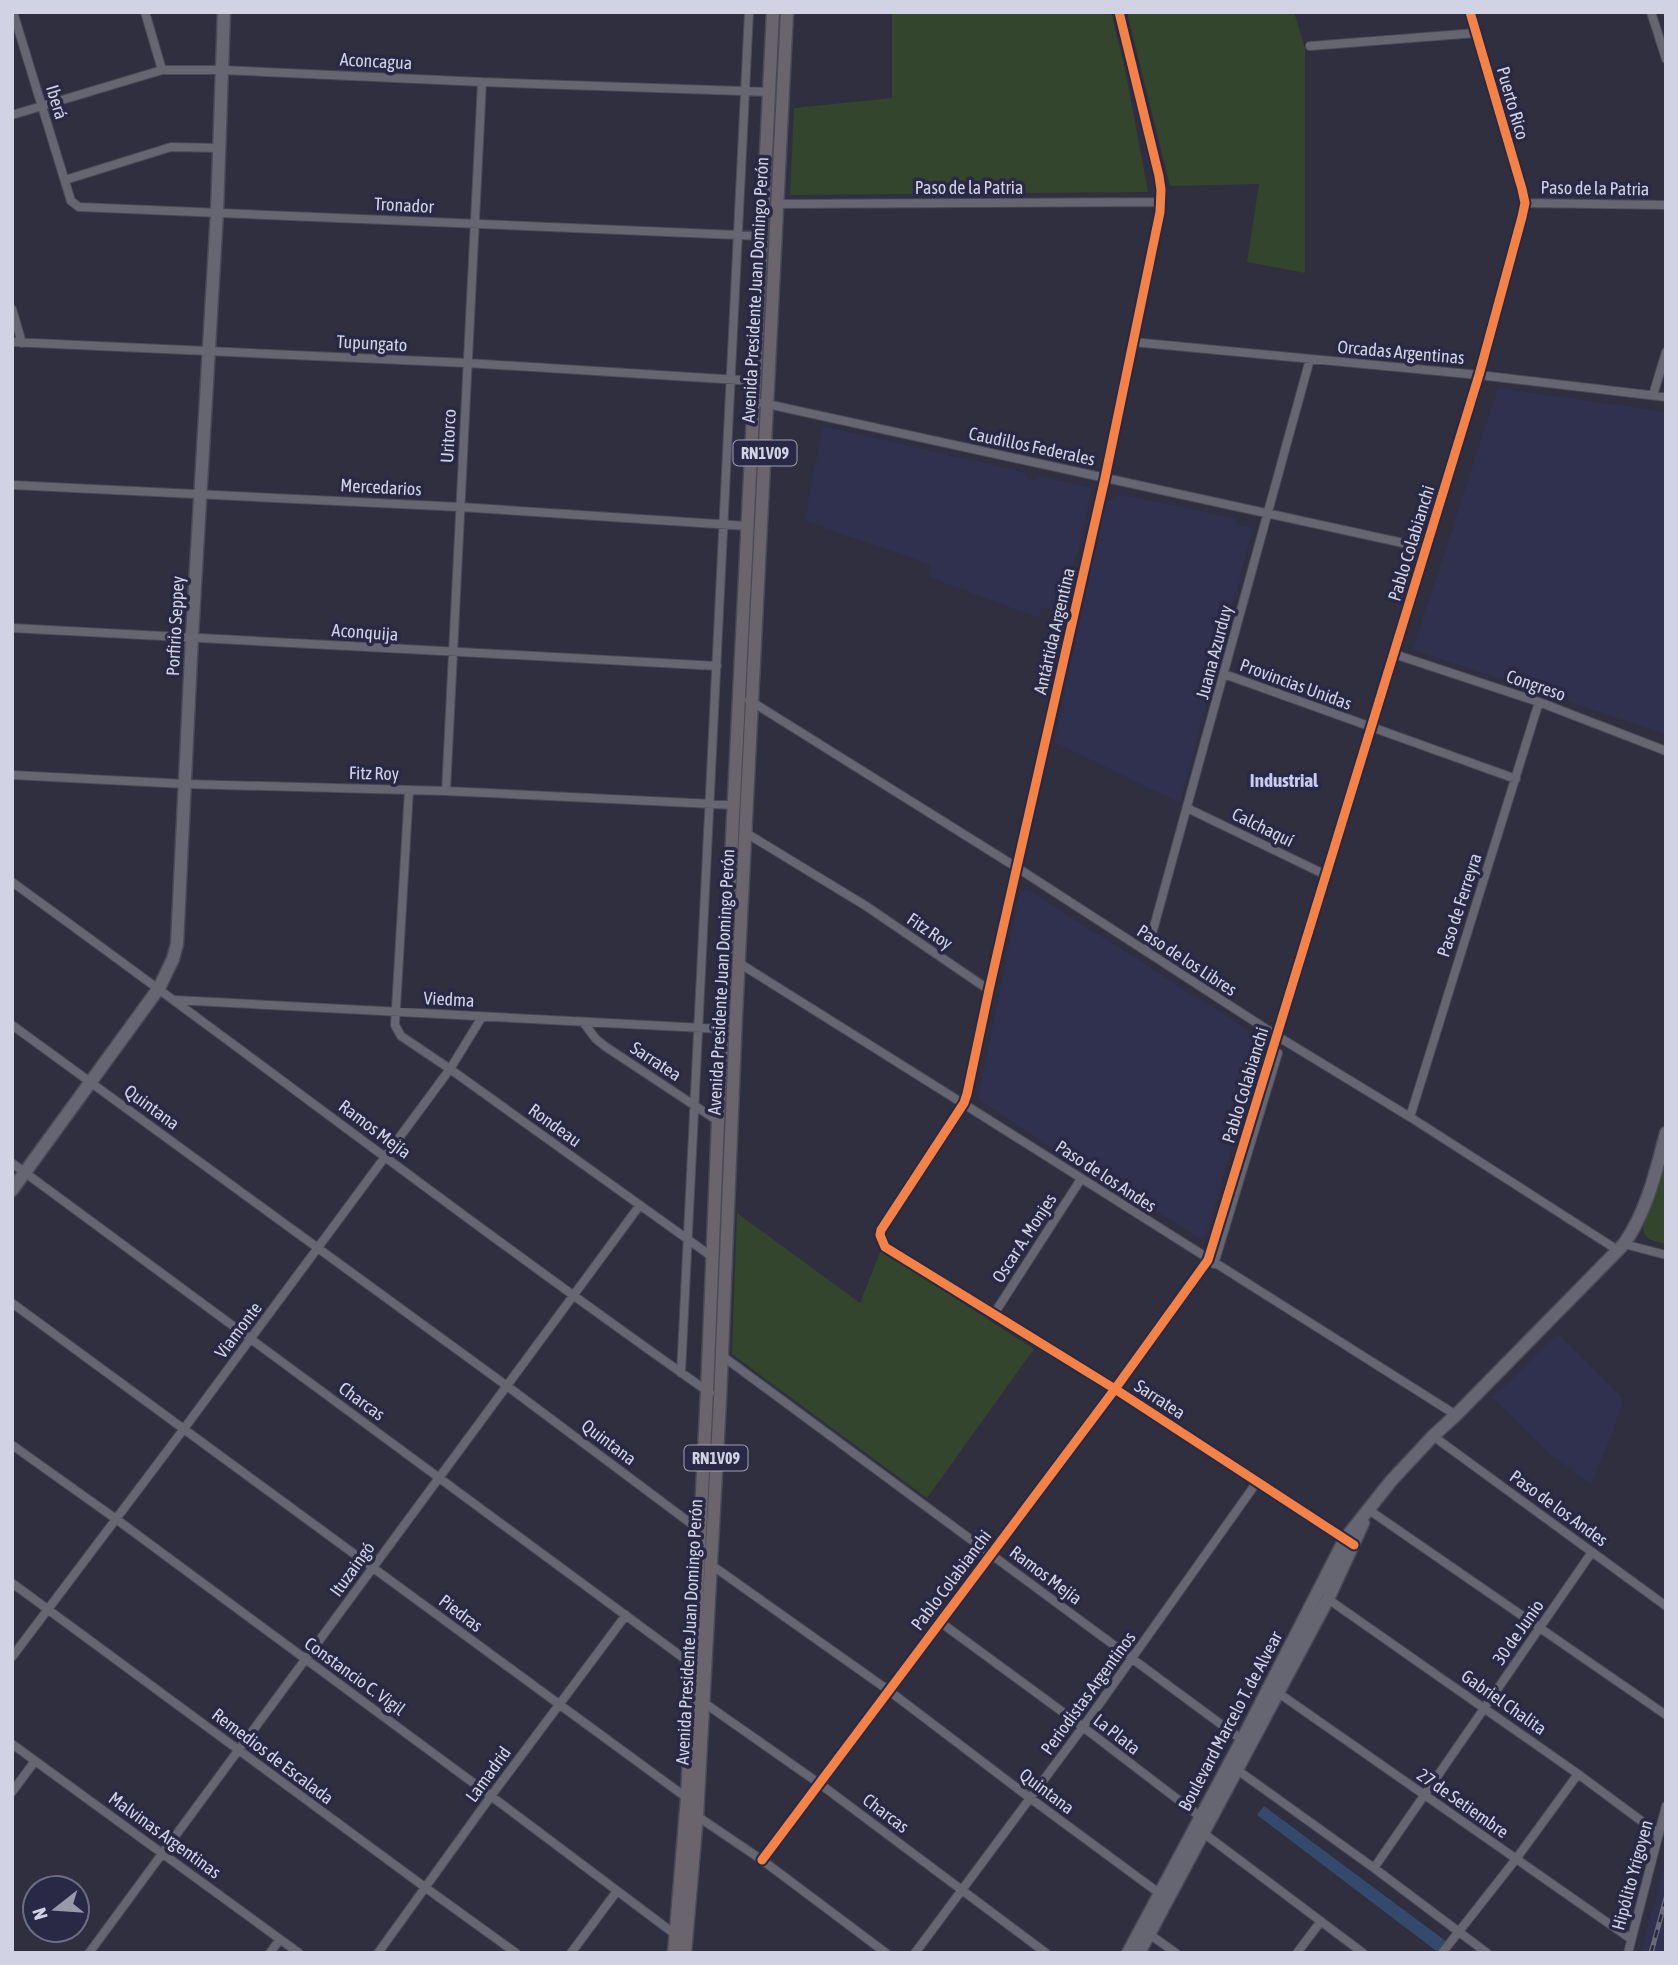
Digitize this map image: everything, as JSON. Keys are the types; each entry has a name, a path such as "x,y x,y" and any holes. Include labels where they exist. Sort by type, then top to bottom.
{"main road":[{"name":"Porfirio Seppey","path":"12,1190 159,988 177,944 224,12"},
{"name":"Avenida Presidente Juan Domingo Perón","path":"685,1953 697,1816 720,1400 752,702 760,403 755,381 773,12"},
{"name":"Avenida Presidente Juan Domingo Perón","path":"674,1953 687,1798 747,526 777,204 787,12"},
{"name":"Boulevard Marcelo T. de Alvear","path":"1128,1953 1164,1896 1349,1542 1369,1510 1391,1481 1433,1436 1622,1247 1638,1220 1648,1195 1666,1133"},
{"name":"Boulevard Marcelo T. de Alvear","path":"1203,1823 1237,1769 1246,1743 1328,1600 1349,1542"},
{"name":"Boulevard Marcelo T. de Alvear","path":"1139,1953 1164,1896"}],"street":[{"name":"Iberá","path":"13,12 71,201"},
{"path":"145,12 162,70"},
{"name":"Avenida Presidente Juan Domingo Perón","path":"681,1373 749,12"},
{"name":"Antártida Argentina","path":"880,1235 964,1103 1105,478 1133,342 1160,202 1158,176 1119,12"},
{"name":"Puerto Rico","path":"1470,12 1525,203"},
{"path":"1651,12 1666,59"},
{"path":"1310,46 1476,33"},
{"name":"Aconcagua","path":"12,115 162,70 221,70 768,92"},
{"name":"Uritorco","path":"446,791 482,82"},
{"path":"65,180 171,147 218,148"},
{"name":"Tronador","path":"71,201 79,207 761,236"},
{"name":"Paso de la Patria","path":"777,204 1160,202"},
{"name":"Paso de la Patria","path":"1525,203 1666,205"},
{"name":"Pablo Colabianchi","path":"762,1860 1211,1262 1277,1036 1479,375 1525,203"},
{"path":"12,309 17,343"},
{"name":"Orcadas Argentinas","path":"1133,342 1479,375 1666,397"},
{"name":"Tupungato","path":"17,343 467,363 755,381"},
{"path":"1653,395 1666,352"},
{"name":"Juana Azurduy","path":"1147,952 1310,359"},
{"name":"Caudillos Federales","path":"760,403 1426,548"},
{"name":"Mercedarios","path":"12,485 460,507 747,526"},
{"name":"Aconquija","path":"12,628 717,666"},
{"name":"Congreso","path":"1394,654 1539,702 1666,751"},
{"name":"Provincias Unidas","path":"1224,674 1516,779"},
{"name":"Paso de los Libres","path":"739,695 1016,867 1277,1036 1622,1247"},
{"name":"Paso de Ferreyra","path":"1410,1117 1539,702"},
{"name":"Fitz Roy","path":"12,775 734,805"},
{"path":"396,1012 409,790"},
{"name":"Calchaquí","path":"1187,808 1326,875"},
{"name":"Fitz Roy","path":"746,833 866,906 989,990"},
{"name":"Ramos Mejía","path":"13,884 720,1400"},
{"name":"Paso de los Andes","path":"739,963 1455,1415"},
{"name":"Viedma","path":"174,1000 722,1029"},
{"name":"Rondeau","path":"396,1012 395,1025 401,1036 711,1256"},
{"name":"Viamonte","path":"12,1657 450,1069 482,1017"},
{"name":"Sarratea","path":"583,1022 606,1047 718,1121"},
{"name":"Quintana","path":"12,1025 700,1530"},
{"path":"1211,1262 1279,1053"},
{"name":"Charcas","path":"12,1163 693,1665"},
{"name":"Oscar A. Monjes","path":"994,1314 1081,1179"},
{"name":"Ituzaingó","path":"89,1953 640,1205"},
{"name":"Sarratea","path":"880,1235 885,1247 1115,1389 1349,1542"},
{"path":"1622,1247 1666,1255"},
{"name":"Piedras","path":"12,1303 687,1798 697,1816 762,1860 886,1953"},
{"name":"Ramos Mejía","path":"721,1355 1246,1743"},
{"name":"Paso de los Andes","path":"1433,1436 1666,1606"},
{"name":"Constancio C. Vigil","path":"12,1446 116,1519 676,1935"},
{"name":"Periodistas Argentinos","path":"915,1953 1083,1727 1257,1482"},
{"path":"1369,1510 1666,1715"},
{"path":"700,1530 710,1564"},
{"name":"30 de Junio","path":"1374,1868 1592,1552"},
{"name":"Quintana","path":"710,1564 888,1690 1164,1896"},
{"name":"Remedios de Escalada","path":"12,1583 516,1953"},
{"name":"Gabriel Chalita","path":"1328,1600 1484,1707 1659,1834"},
{"name":"Lamadrid","path":"378,1953 626,1615"},
{"name":"La Plata","path":"940,1622 1083,1727 1363,1953"},
{"name":"27 de Setiembre","path":"1277,1692 1632,1939"},
{"name":"Charcas","path":"703,1702 820,1784 1046,1953"},
{"name":"Malvinas Argentinas","path":"12,1744 299,1953"},
{"path":"12,1792 35,1761"},
{"path":"1237,1769 1487,1953"},
{"path":"1442,1953 1578,1774"},
{"name":"Hipólito Yrigoyen","path":"1628,1953 1666,1805"},
{"path":"571,1953 617,1891"},
{"path":"1297,1953 1321,1921"},
{"path":"1149,1934 1176,1953"},
{"path":"270,1953 281,1939"}],"shaded area":[{"path":"1498,388 1666,412 1666,734 1413,650"},
{"path":"823,426 1024,472 1027,478 1034,480 1040,476 1092,488 1078,553 1054,610 1042,607 1039,618 929,577 931,565 805,521"},
{"path":"1119,494 1237,519 1236,524 1253,528 1180,803 1054,742 1105,504"},
{"path":"1027,889 1258,1036 1262,1044 1206,1235 1200,1238 1065,1156 978,1099 1018,900 1020,893"},
{"path":"1558,1334 1623,1399 1591,1484 1550,1454 1492,1398"},
{"path":"1264,1806 1447,1942 1439,1953 1257,1815"},
{"path":"1666,1857 1666,1953 1641,1953 1650,1920"}],"green space":[{"path":"892,12 1111,12 1125,69 1148,192 790,195 794,108 892,98"},
{"path":"1127,12 1294,12 1305,48 1305,273 1247,262 1259,184 1170,186"},
{"path":"1666,1155 1666,1244 1648,1238 1643,1228"},
{"path":"737,1213 860,1303 881,1250 1034,1349 927,1498 732,1354"}],"railway":[{"path":"1651,1953 1666,1898"}],"cycle path":[{"path":"1119,12 1159,176 1160,212 1105,478 967,1094 964,1103 880,1235 885,1247 1115,1389 1354,1545"},
{"path":"762,1860 1115,1389 1208,1260 1479,375 1525,203 1470,12"}],"district":[{"name":"Industrial","path":"1284,780"}]}
